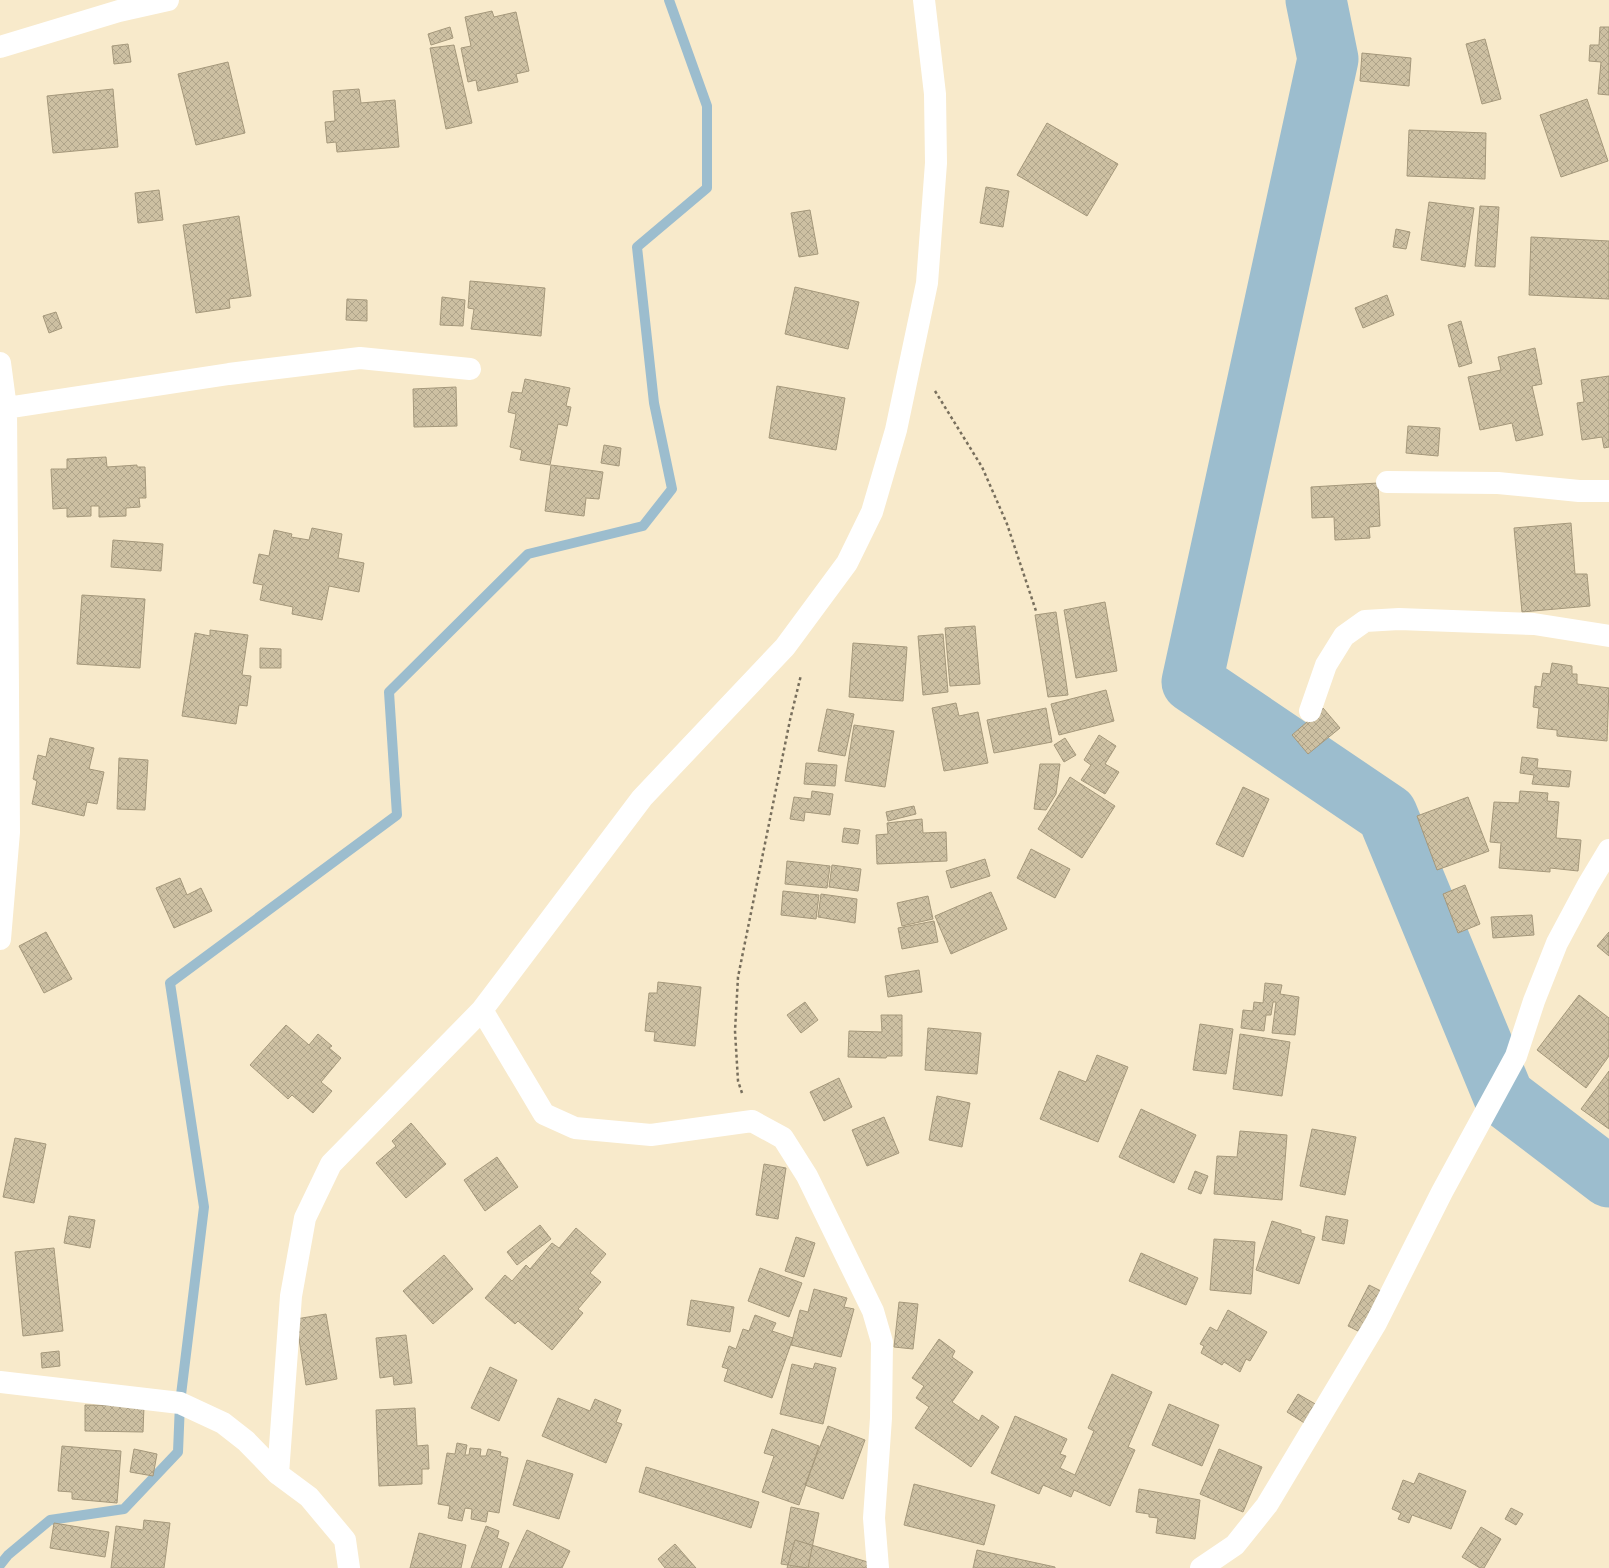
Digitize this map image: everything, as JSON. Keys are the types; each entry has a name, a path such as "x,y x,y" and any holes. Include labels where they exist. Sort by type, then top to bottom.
{"street":[{"path":"0,47 119,11 168,0"},
{"path":"278,1474 291,1296 305,1218 331,1164 482,1010 642,798 785,647 847,563 872,512 896,430 911,353 927,283 936,163 935,94 924,0"},
{"path":"6,408 229,374 360,358 470,369"},
{"path":"0,363 6,408 3,437 9,832 0,939"},
{"path":"1387,482 1498,483 1579,491 1609,491"},
{"path":"1310,711 1326,665 1344,636 1365,621 1399,619 1534,624 1609,636"},
{"path":"1201,1568 1235,1545 1267,1505 1376,1323 1442,1192 1516,1056 1534,1001 1557,943 1588,885 1609,850"},
{"path":"482,1010 544,1114 575,1128 651,1135 752,1121 783,1138 807,1176 873,1311 882,1342 882,1418 874,1518 878,1568"},
{"path":"0,1382 180,1403 223,1423 246,1441 278,1474 309,1497 345,1540 349,1568"}],"path":[{"path":"911,353 982,467 1007,524 1036,611"},
{"path":"752,1121 738,1082 735,1031 738,977 790,720 801,674"}],"building":[{"path":"492,11 494,17 516,12 529,71 516,74 518,82 478,91 476,80 468,82 461,48 471,46 465,17"},
{"path":"450,27 453,38 431,45 428,34"},
{"path":"1600,27 1609,27 1609,95 1598,94 1601,62 1589,61 1590,45 1599,45"},
{"path":"1485,39 1501,99 1482,104 1466,44"},
{"path":"128,44 131,62 114,64 112,46"},
{"path":"454,45 472,123 446,129 430,48"},
{"path":"1362,53 1411,58 1409,86 1360,81"},
{"path":"228,62 245,133 196,145 178,74"},
{"path":"113,89 118,147 53,153 47,96"},
{"path":"359,89 361,103 395,100 399,147 337,152 336,142 327,143 325,122 335,121 333,91"},
{"path":"1587,99 1608,161 1561,177 1540,115"},
{"path":"1047,123 1118,164 1087,216 1017,175"},
{"path":"1409,130 1486,133 1485,179 1407,176"},
{"path":"986,187 1009,191 1003,227 980,223"},
{"path":"159,190 163,220 138,223 135,193"},
{"path":"1429,202 1474,208 1465,267 1421,260"},
{"path":"1480,206 1499,207 1495,267 1475,266"},
{"path":"810,210 818,254 799,257 791,213"},
{"path":"239,216 251,296 229,299 230,308 196,313 183,225"},
{"path":"1396,229 1410,232 1406,249 1393,247"},
{"path":"1531,237 1609,241 1609,299 1529,295"},
{"path":"470,281 545,288 541,336 471,329 474,309 468,308"},
{"path":"795,287 859,302 848,349 785,334"},
{"path":"1387,295 1394,315 1363,328 1355,308"},
{"path":"442,297 465,300 463,326 440,325"},
{"path":"347,299 367,300 367,321 346,320"},
{"path":"56,312 62,328 49,333 43,316"},
{"path":"1461,321 1472,363 1459,367 1448,325"},
{"path":"1535,348 1542,384 1532,386 1543,435 1516,441 1512,423 1480,430 1468,377 1501,370 1498,357"},
{"path":"1609,376 1609,447 1604,448 1602,437 1582,440 1577,403 1584,402 1581,380"},
{"path":"525,379 570,388 566,406 571,407 567,426 558,424 550,465 520,460 522,450 510,447 516,414 508,412 512,392 522,393"},
{"path":"777,386 845,398 836,450 769,438"},
{"path":"456,387 457,426 414,427 413,389"},
{"path":"1408,426 1440,428 1438,456 1406,453"},
{"path":"604,445 621,448 619,466 601,463"},
{"path":"106,457 107,467 137,465 137,467 145,467 146,498 139,498 140,507 126,508 126,516 99,517 99,506 91,506 91,516 67,517 67,508 53,509 51,469 67,469 67,459"},
{"path":"551,465 603,472 599,499 586,498 584,516 545,511"},
{"path":"1378,483 1380,526 1369,527 1370,538 1335,540 1334,517 1312,518 1311,487"},
{"path":"1571,523 1575,574 1587,574 1590,606 1522,612 1514,528"},
{"path":"312,528 342,534 338,558 364,563 359,592 329,586 322,620 292,614 293,607 260,600 263,585 253,583 259,554 269,556 274,530 292,534 291,537 309,540"},
{"path":"113,540 163,544 161,571 111,567"},
{"path":"82,595 145,599 140,668 77,664"},
{"path":"1105,602 1117,671 1076,678 1064,610"},
{"path":"1056,612 1068,695 1048,697 1035,615"},
{"path":"975,626 980,684 950,686 945,628"},
{"path":"210,630 248,635 242,675 251,676 247,706 239,705 236,724 182,716 195,633 210,636"},
{"path":"943,634 948,692 923,695 918,636"},
{"path":"853,643 907,647 903,701 849,697"},
{"path":"260,648 281,649 281,668 260,668"},
{"path":"1552,663 1572,666 1572,674 1577,674 1577,684 1609,688 1607,741 1557,736 1557,730 1537,728 1539,708 1533,707 1535,686 1541,687 1543,673 1550,674"},
{"path":"1106,690 1114,721 1059,735 1051,704"},
{"path":"956,703 959,716 978,712 988,763 944,771 932,708"},
{"path":"1046,708 1052,742 994,753 987,720"},
{"path":"1323,708 1340,728 1308,754 1292,735"},
{"path":"827,709 854,714 845,756 818,751"},
{"path":"854,725 894,731 885,787 845,781"},
{"path":"1099,735 1116,746 1105,764 1119,772 1105,794 1081,780 1091,765 1084,760"},
{"path":"50,738 94,748 89,769 104,772 97,804 87,802 84,816 32,804 37,781 33,779 38,755 46,757"},
{"path":"1065,738 1076,755 1064,762 1054,745"},
{"path":"1522,757 1538,759 1537,768 1571,771 1569,787 1532,784 1534,775 1520,773"},
{"path":"119,758 148,760 145,810 117,809"},
{"path":"806,763 837,765 835,786 804,784"},
{"path":"1040,764 1060,764 1056,794 1046,810 1034,809"},
{"path":"1070,777 1115,806 1082,858 1038,829"},
{"path":"1243,787 1269,799 1243,857 1216,844"},
{"path":"812,791 833,794 830,815 805,812 804,821 790,819 794,797 811,799"},
{"path":"1520,791 1548,793 1547,801 1559,802 1556,838 1581,840 1578,871 1550,868 1550,872 1499,868 1501,843 1490,842 1494,802 1519,803"},
{"path":"1468,797 1489,851 1437,870 1417,816"},
{"path":"914,806 916,814 888,821 886,812"},
{"path":"922,819 923,833 946,832 947,861 877,864 876,835 888,834 887,823"},
{"path":"844,828 860,830 858,844 842,842"},
{"path":"1031,849 1070,869 1055,898 1017,878"},
{"path":"985,859 990,876 951,888 946,871"},
{"path":"787,861 830,866 827,888 785,884"},
{"path":"832,865 861,869 858,891 829,887"},
{"path":"180,878 187,895 201,888 212,911 174,928 156,888"},
{"path":"1465,885 1480,924 1458,933 1443,894"},
{"path":"783,891 819,895 816,919 781,915"},
{"path":"991,892 1007,929 951,954 935,916"},
{"path":"821,894 857,899 855,923 818,917"},
{"path":"928,896 933,919 902,926 897,903"},
{"path":"1532,915 1534,935 1493,938 1491,917"},
{"path":"934,921 938,942 902,949 898,928"},
{"path":"46,932 72,979 44,993 19,946"},
{"path":"1609,932 1609,956 1597,946"},
{"path":"919,970 922,992 888,997 885,976"},
{"path":"658,982 701,987 695,1046 654,1041 655,1032 645,1031 649,993 657,993"},
{"path":"1265,983 1282,985 1280,994 1299,997 1295,1035 1272,1033 1276,1002 1273,1002 1271,1015 1266,1015 1264,1031 1241,1028 1243,1010 1253,1011 1254,1002 1263,1003"},
{"path":"1579,995 1609,1018 1609,1056 1586,1088 1537,1050"},
{"path":"805,1002 818,1020 801,1033 787,1015"},
{"path":"881,1015 902,1015 902,1056 887,1056 886,1058 848,1057 849,1031 882,1032"},
{"path":"1200,1024 1233,1029 1226,1074 1193,1070"},
{"path":"286,1025 309,1045 318,1034 332,1046 329,1048 341,1058 321,1082 332,1091 313,1113 292,1095 288,1099 250,1065"},
{"path":"928,1028 981,1033 977,1074 925,1070"},
{"path":"1240,1034 1290,1042 1282,1096 1233,1089"},
{"path":"1097,1055 1128,1067 1098,1142 1040,1119 1059,1071 1086,1082"},
{"path":"1609,1071 1609,1129 1581,1109"},
{"path":"839,1078 852,1107 824,1121 810,1092"},
{"path":"937,1096 970,1103 962,1147 929,1140"},
{"path":"1141,1109 1196,1135 1174,1183 1119,1157"},
{"path":"884,1117 899,1153 867,1166 852,1130"},
{"path":"411,1123 446,1164 406,1198 376,1163 396,1146 392,1141"},
{"path":"1312,1129 1356,1137 1345,1195 1300,1186"},
{"path":"1240,1131 1287,1135 1282,1200 1214,1194 1217,1156 1237,1157"},
{"path":"15,1138 46,1144 34,1203 3,1197"},
{"path":"497,1157 518,1187 485,1211 464,1180"},
{"path":"764,1164 786,1168 778,1219 756,1215"},
{"path":"1195,1171 1208,1176 1201,1194 1188,1189"},
{"path":"69,1216 95,1220 90,1248 64,1243"},
{"path":"1326,1216 1348,1220 1344,1244 1322,1240"},
{"path":"1272,1221 1301,1230 1301,1233 1315,1237 1299,1284 1256,1270"},
{"path":"540,1225 551,1239 517,1265 507,1252"},
{"path":"576,1228 606,1254 590,1273 601,1282 578,1309 583,1313 552,1350 518,1321 515,1324 485,1298 505,1275 512,1281 526,1265 530,1269 552,1243 559,1248"},
{"path":"796,1237 815,1243 804,1277 785,1271"},
{"path":"1214,1239 1255,1242 1251,1294 1210,1290"},
{"path":"54,1248 63,1331 23,1336 15,1252"},
{"path":"1141,1253 1198,1278 1186,1305 1129,1281"},
{"path":"444,1255 473,1289 433,1324 403,1291"},
{"path":"760,1268 802,1283 789,1317 748,1301"},
{"path":"1369,1285 1389,1295 1368,1336 1348,1326"},
{"path":"814,1289 847,1298 844,1307 854,1309 841,1357 791,1345 800,1310 808,1312"},
{"path":"691,1300 734,1307 730,1332 687,1325"},
{"path":"899,1302 918,1304 913,1349 894,1347"},
{"path":"1228,1310 1267,1332 1250,1361 1246,1359 1240,1372 1224,1362 1222,1365 1201,1353 1204,1346 1200,1344 1210,1327 1217,1331"},
{"path":"326,1314 337,1379 306,1385 296,1319"},
{"path":"755,1315 776,1323 772,1331 793,1338 772,1398 724,1381 728,1369 722,1367 729,1346 736,1349 743,1329 749,1331"},
{"path":"406,1335 412,1383 394,1385 393,1376 380,1378 376,1338"},
{"path":"939,1339 955,1351 952,1357 973,1372 952,1402 979,1421 982,1415 999,1427 971,1467 915,1428 929,1407 916,1398 924,1386 912,1378"},
{"path":"59,1351 60,1366 42,1368 41,1353"},
{"path":"815,1363 836,1368 823,1424 780,1414 792,1364 813,1369"},
{"path":"490,1367 517,1380 499,1421 471,1408"},
{"path":"1112,1374 1152,1392 1128,1447 1135,1450 1110,1506 1074,1490 1071,1497 1043,1485 1039,1494 991,1473 1015,1416 1067,1439 1060,1454 1066,1456 1060,1468 1075,1475 1094,1431 1088,1428"},
{"path":"1298,1394 1317,1405 1306,1424 1287,1412"},
{"path":"558,1398 590,1411 595,1399 621,1410 616,1422 622,1424 606,1463 542,1436"},
{"path":"1169,1404 1219,1425 1202,1466 1152,1445"},
{"path":"85,1405 144,1406 143,1432 85,1431"},
{"path":"415,1408 417,1446 428,1445 429,1469 422,1469 422,1484 379,1486 376,1410"},
{"path":"828,1426 865,1440 843,1499 805,1485"},
{"path":"772,1429 819,1446 799,1505 762,1492 774,1456 764,1453"},
{"path":"457,1443 467,1445 465,1455 469,1455 470,1448 481,1449 480,1456 486,1456 488,1449 501,1452 500,1456 508,1458 499,1513 488,1511 486,1522 471,1519 472,1509 465,1508 462,1521 448,1518 450,1506 438,1504 447,1453 455,1454"},
{"path":"62,1446 121,1451 117,1503 72,1499 72,1492 58,1491"},
{"path":"134,1449 157,1454 153,1476 130,1472"},
{"path":"1219,1449 1262,1467 1243,1512 1200,1494"},
{"path":"527,1460 573,1474 559,1519 513,1505"},
{"path":"646,1467 759,1502 751,1528 639,1492"},
{"path":"1419,1473 1466,1491 1451,1529 1412,1515 1409,1523 1398,1519 1401,1513 1392,1509 1403,1480 1414,1484"},
{"path":"914,1484 995,1505 984,1545 904,1525"},
{"path":"1139,1489 1200,1500 1195,1539 1156,1533 1158,1518 1149,1517 1149,1514 1136,1512"},
{"path":"791,1507 819,1513 808,1568 781,1564"},
{"path":"1511,1508 1523,1514 1516,1525 1505,1519"},
{"path":"144,1520 170,1523 164,1568 111,1568 116,1526 143,1530"},
{"path":"54,1523 109,1532 105,1557 50,1548"},
{"path":"486,1526 499,1531 497,1538 509,1543 501,1568 471,1568"},
{"path":"1481,1527 1501,1539 1484,1568 1480,1568 1462,1557"},
{"path":"527,1530 570,1551 562,1568 509,1568"},
{"path":"419,1533 466,1545 461,1568 410,1568"},
{"path":"795,1540 871,1563 870,1568 787,1568"},
{"path":"675,1544 696,1568 665,1568 658,1559"},
{"path":"977,1550 1055,1567 1055,1568 973,1568"}],"waterway":[{"path":"0,1565 8,1555 50,1520 124,1509 178,1452 180,1403 204,1207 170,983 397,815 389,692 528,554 643,526 672,489 654,403 637,247 707,188 707,106 669,0"},
{"path":"1316,0 1328,59 1192,682 1387,814 1504,1097 1609,1177"}]}
